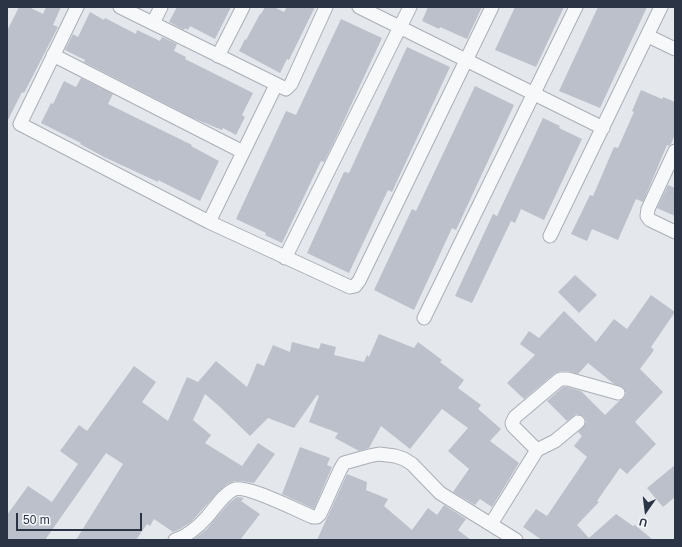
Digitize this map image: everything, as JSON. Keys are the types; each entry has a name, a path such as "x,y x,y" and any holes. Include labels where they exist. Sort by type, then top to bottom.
{"street":[{"path":"77,7 20,124 209,222 350,287 355,286 359,281 492,7"},
{"path":"120,7 286,89 291,84 326,7"},
{"path":"153,24 161,7"},
{"path":"218,56 243,7"},
{"path":"359,7 603,128"},
{"path":"285,258 410,7"},
{"path":"424,318 576,7"},
{"path":"550,236 661,7"},
{"path":"648,36 675,49"},
{"path":"53,55 244,152"},
{"path":"209,222 276,85"},
{"path":"675,151 648,210 647,216 650,220 675,232"},
{"path":"536,450 513,426 513,421 515,417 558,380 568,379 618,394"},
{"path":"491,524 536,450 556,441 578,422"},
{"path":"175,540 185,536 197,528 225,496 234,489 239,488 252,491 313,517 317,517 320,514 344,463 360,457 379,454 395,456 412,464 440,493 516,540"}],"building":[{"path":"19,7 29,7 43,14 46,7 61,7 53,25 58,27 24,93 22,92 7,122 7,31"},
{"path":"177,7 231,7 215,39 190,26 188,30 185,28 184,30 169,22"},
{"path":"265,7 274,7 284,12 287,7 315,7 289,60 287,59 280,73 239,51"},
{"path":"428,7 482,7 467,39 422,21"},
{"path":"515,7 564,7 536,67 495,50"},
{"path":"598,7 647,7 600,108 559,91"},
{"path":"90,12 136,34 137,30 160,41 162,37 177,44 174,51 186,57 185,59 253,93 242,115 245,117 236,135 223,128 222,130 193,118 84,62 85,60 65,50 73,34 78,37"},
{"path":"341,19 382,38 334,142 324,162 321,161 282,243 265,235 266,233 236,219 286,111 296,115"},
{"path":"407,47 450,67 392,192 388,190 349,273 307,253 344,172 349,173"},
{"path":"81,78 113,94 108,104 192,145 191,146 219,161 200,201 158,180 158,182 104,157 80,144 81,143 41,123 51,103 53,104 64,81 76,87"},
{"path":"475,86 514,105 456,230 452,228 414,310 374,290 412,209 416,211"},
{"path":"641,90 662,99 663,97 675,102 675,134 671,144 669,146 667,145 643,202 636,199 618,240 592,229 587,241 571,234 590,195 593,196 614,147 618,148 634,112 632,111"},
{"path":"543,118 560,126 559,128 582,139 544,220 521,209 515,223 511,221 472,303 455,296 493,214 497,216"},
{"path":"668,185 675,188 675,216 657,208"},
{"path":"575,275 597,295 579,313 558,292"},
{"path":"651,295 675,312 651,347 654,350 640,369 663,392 635,422 656,444 627,474 620,468 597,501 599,502 577,525 589,538 616,514 633,526 635,525 653,540 542,540 523,527 536,509 547,516 587,457 574,446 582,436 578,432 585,425 586,421 584,417 576,414 567,421 547,401 563,387 567,387 581,391 605,415 624,398 626,393 623,387 614,384 588,363 578,374 568,371 560,371 555,373 524,399 507,383 535,355 520,344 529,331 539,338 564,311 596,342 614,319 627,329"},
{"path":"379,334 414,348 418,342 442,360 440,362 464,380 458,388 481,405 478,409 501,429 490,441 519,463 492,507 480,499 475,505 453,492 469,469 448,451 468,428 442,409 410,449 381,426 369,448 359,451 335,438 338,433 309,422 319,396 317,395 294,428 268,418 250,436 205,394 193,420 211,435 205,443 242,466 258,443 275,454 254,483 234,481 227,484 191,522 173,532 154,519 150,526 147,524 136,540 76,540 123,464 106,453 45,540 7,540 7,515 28,486 52,502 78,464 60,451 79,425 87,431 134,366 156,382 142,402 168,421 187,377 198,382 216,361 247,387 257,363 264,366 273,345 290,352 292,342 319,349 321,343 336,347 334,355 364,362 367,355 369,357"},
{"path":"300,447 330,458 327,465 332,467 314,509 282,494"},
{"path":"675,465 675,497 663,507 647,488"},
{"path":"347,474 367,482 366,490 388,499 384,506 412,530 428,508 437,515 444,505 466,519 458,530 471,540 317,540"},
{"path":"237,497 244,498 241,501 260,514 240,540 193,540 206,530 229,503"}]}
